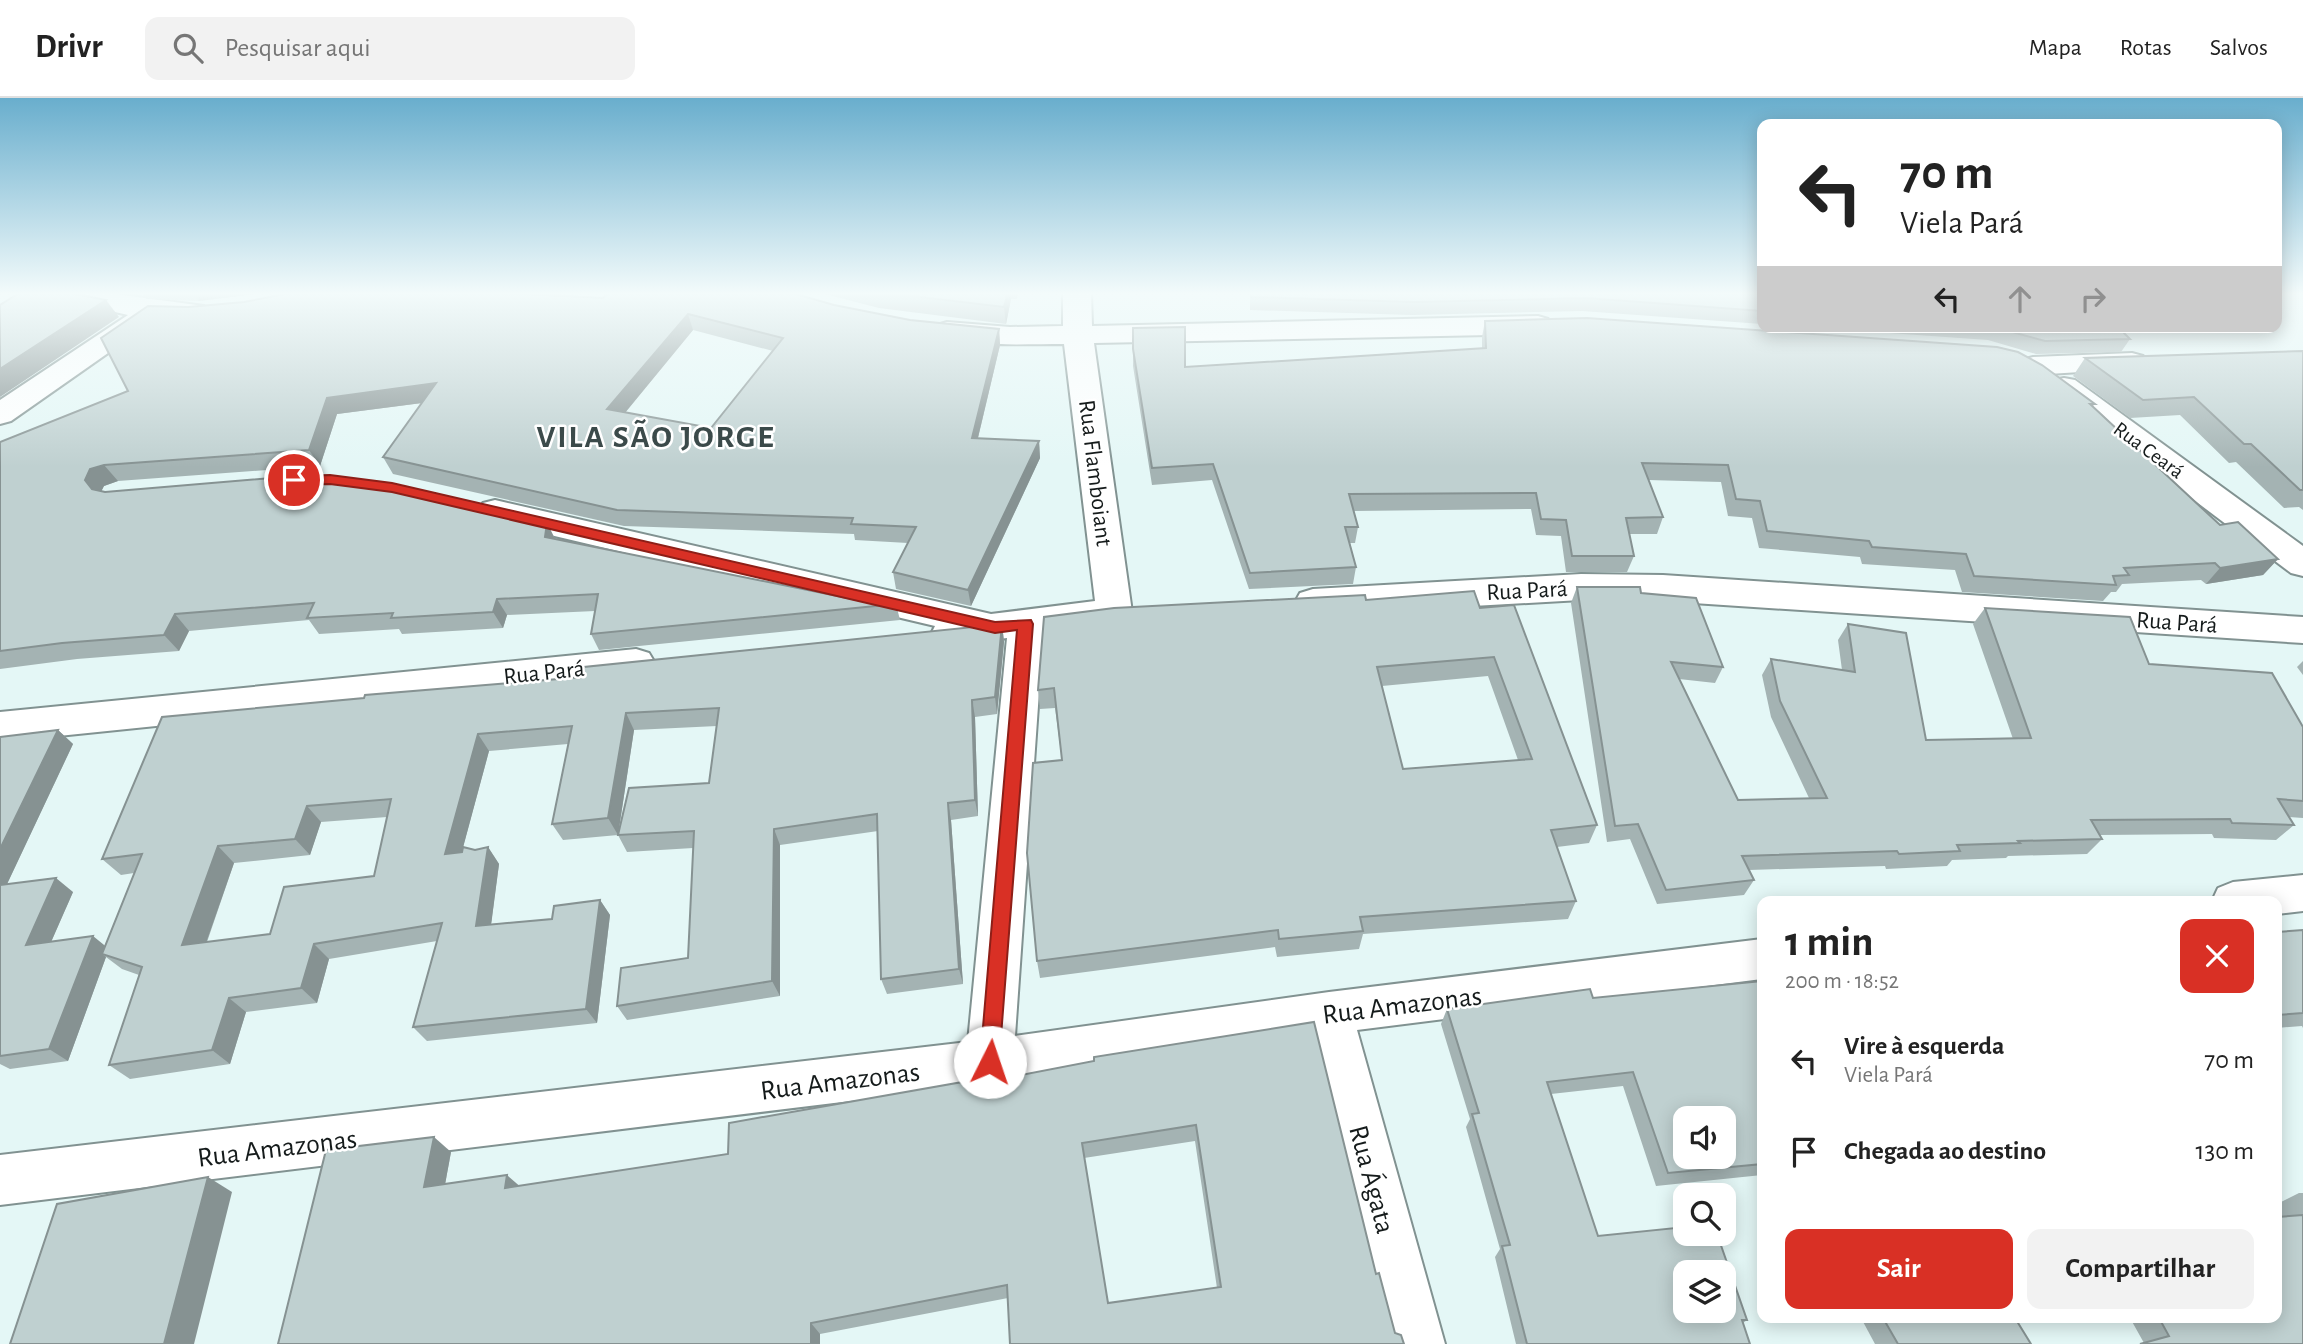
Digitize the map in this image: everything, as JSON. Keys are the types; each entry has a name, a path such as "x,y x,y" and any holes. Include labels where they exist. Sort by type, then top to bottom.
{"street":[{"path":"0,414 94,350"},
{"name":"Rua Flamboiant","path":"1010,626 1128,611 1081,350"},
{"name":"Rua Ceará","path":"2005,355 2033,366 2303,564"},
{"path":"2033,366 2154,362"},
{"path":"459,503 1010,626"},
{"name":"Rua Pará","path":"1279,603 1581,587 1663,589 2303,630"},
{"path":"898,637 1010,626"},
{"path":"990,1062 1010,626"},
{"name":"Rua Pará","path":"0,727 663,660"},
{"path":"2272,896 2303,892"},
{"name":"Rua Amazonas","path":"0,1181 990,1062 1329,1013 1757,961"},
{"name":"Rua Ágata","path":"1329,1013 1418,1344"}],"building":[{"path":"0,350 29,350 0,369"},
{"path":"107,350 657,350 607,409 711,428 773,350 994,350 972,438 1039,441 968,590 893,572 916,527 851,524 853,518 617,510 383,457 436,383 327,398 309,450 104,465 90,469 85,480 92,489 105,492 283,477 319,477 382,484 547,523 545,537 877,604 879,600 896,604 591,634 598,594 497,599 493,612 391,618 393,613 307,618 314,603 175,614 164,635 0,651 0,442 128,391"},
{"path":"1133,350 1185,350 1185,367 1452,350 2010,350 2042,365 2095,404 2090,404 2220,525 2238,522 2278,559 2220,568 2215,563 2124,568 2129,575 2113,576 2116,585 1974,576 1966,554 1872,547 1869,541 1767,531 1760,501 1736,499 1728,465 1642,463 1663,517 1626,518 1634,556 1572,556 1566,520 1541,519 1536,493 1349,494 1358,527 1345,527 1356,567 1250,573 1213,464 1152,468"},
{"path":"2303,351 2303,490 2251,444 2244,444 2194,397 2143,400 2085,358"},
{"path":"1577,587 1640,587 1641,593 1696,598 1723,667 1671,662 1738,800 1827,798 1780,701 1771,659 1855,672 1848,624 1906,633 1926,740 2031,738 1985,608 2130,617 2149,664 2272,673 2303,727 2303,801 2278,799 2294,825 2232,823 2230,819 2091,820 2102,839 1957,845 1960,851 1899,854 1897,851 1742,856 1754,880 1666,890 1638,824 1615,826"},
{"path":"1474,591 1480,608 1514,605 1597,825 1551,830 1576,901 1360,917 1363,931 1279,939 1278,930 1037,961 1027,853 1033,763 1062,760 1054,688 1038,690 1044,617 1114,608 1365,595 1366,600","holes":["1494,657 1532,759 1403,769 1377,667"]},
{"path":"1002,624 995,697 972,700 975,800 948,803 959,969 881,979 877,814 774,829 772,981 617,1006 621,968 688,958 694,831 618,835 629,788 709,783 719,708 626,713 608,818 552,824 572,726 478,734 445,854 462,852 463,847 475,850 488,847 476,926 552,919 554,906 600,900 586,1009 413,1027 442,923 314,944 301,988 229,998 212,1050 109,1065 142,967 102,954 142,854 102,859 162,717 364,698 365,695 582,677 584,667","holes":["391,799 374,876 284,887 270,934 182,945 218,846 295,839 307,806"]},
{"path":"58,730 0,849 0,737"},
{"path":"56,878 26,945 93,936 49,1049 0,1056 0,885"},
{"path":"2303,930 2303,1013 2282,1015 2282,932"},
{"path":"1757,982 1757,1164 1736,1166 1736,1106 1673,1106 1673,1169 1710,1169 1668,1173 1633,1072 1547,1082 1598,1236 1673,1228 1673,1246 1721,1246 1726,1260 1673,1260 1673,1323 1736,1323 1736,1288 1747,1320 1742,1320 1750,1344 1527,1344 1502,1246 1510,1245 1472,1114 1479,1113 1447,1009 1590,989 1593,998"},
{"path":"1314,1022 1376,1274 1379,1273 1395,1333 1401,1335 1404,1344 1010,1344 1007,1285 811,1323 811,1344 278,1344 326,1150 434,1137 424,1187 507,1175 505,1188 728,1154 729,1123 974,1080 975,1084 1094,1061 1094,1057","holes":["1196,1125 1221,1287 1108,1303 1082,1143"]},
{"path":"208,1177 164,1344 10,1344 57,1204"},
{"path":"2303,1215 2303,1344 2140,1344 2169,1336 2162,1323 2282,1323 2282,1217"},
{"path":"1886,1323 2018,1323 2031,1344 1898,1344"}],"district":[{"name":"VILA SÃO JORGE","path":"656,436"}],"route":[{"path":"294,480 330,480 392,487 995,627 1026,624 990,1062"}]}
